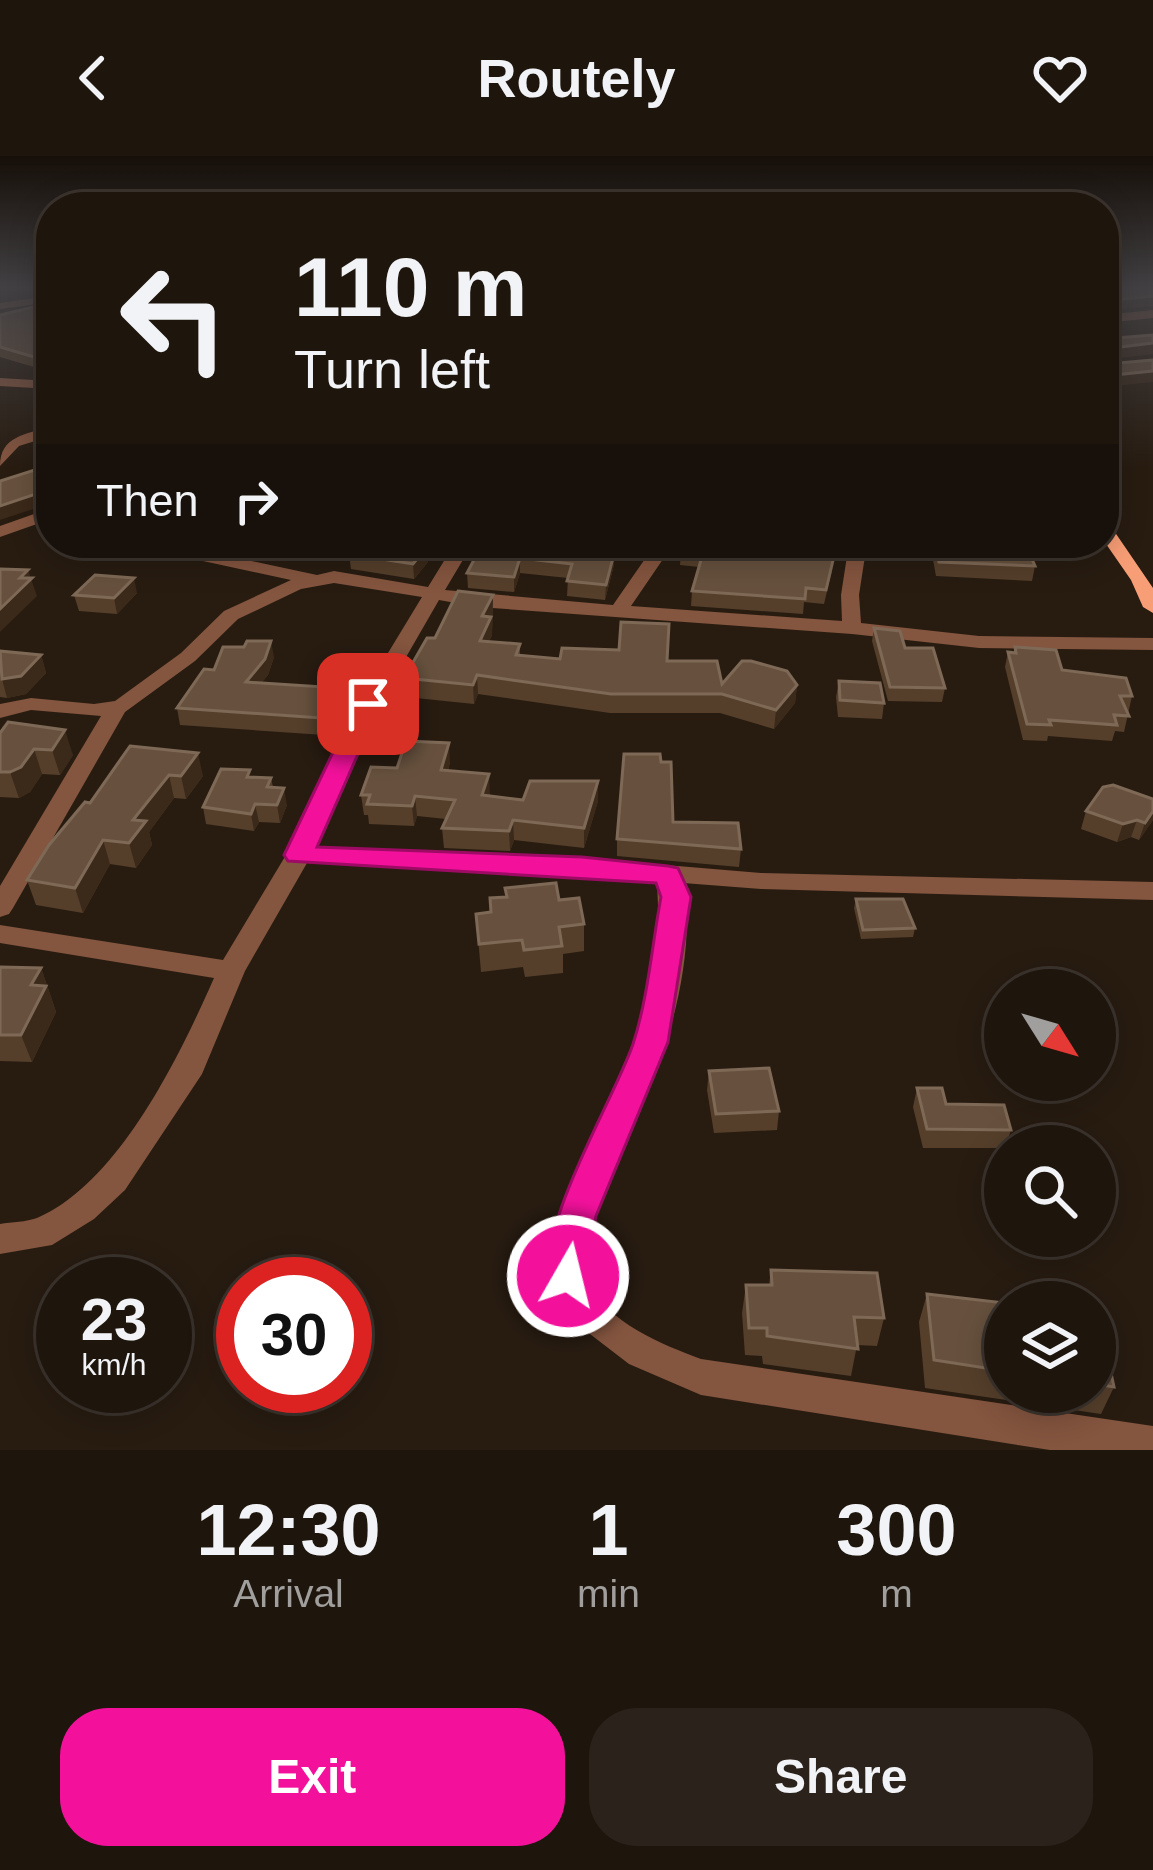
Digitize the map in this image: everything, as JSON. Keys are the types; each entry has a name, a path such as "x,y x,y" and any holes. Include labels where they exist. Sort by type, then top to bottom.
{"main road":[{"path":"1119,547 1147,580 1153,607"}],"street":[{"path":"0,382 36,384"},
{"path":"0,461 14,443 36,436"},
{"path":"0,532 36,521"},
{"path":"215,558 312,578 353,578 478,602 852,628 979,642 1153,644"},
{"path":"8,1246 63,1223 113,1180 191,1066 230,970 298,855 368,704 454,558"},
{"path":"619,610 655,558"},
{"path":"852,628 850,595 856,558"},
{"path":"0,908 116,710 188,657 231,615 312,578"},
{"path":"0,711 39,704 116,710"},
{"path":"298,855 582,866 668,875 1153,891"},
{"path":"668,875 676,897 675,925 651,1042 577,1216 568,1250 568,1276 588,1311 660,1363 701,1377 1153,1446"},
{"path":"0,934 230,970"}],"building":[{"path":"1,347 36,347 36,358"},
{"path":"1153,360 1153,371 1119,374 1119,363"},
{"path":"36,470 36,494 0,506 0,481"},
{"path":"375,558 418,558 413,564"},
{"path":"475,558 520,558 514,577 467,573"},
{"path":"520,558 613,558 606,585 567,581 572,564"},
{"path":"702,558 834,558 826,590 806,588 805,599 692,591"},
{"path":"938,558 1032,558 1035,566 939,562"},
{"path":"0,569 28,570 20,578 32,578 0,609"},
{"path":"95,575 134,578 114,598 74,595"},
{"path":"458,591 493,595 482,616 491,617 480,641 520,644 516,655 560,659 562,648 619,650 621,622 669,624 667,661 717,661 722,684 742,661 751,661 787,671 797,685 776,710 722,694 611,694 477,675 473,685 404,678 427,638 435,638"},
{"path":"874,628 900,631 905,648 933,648 945,688 890,687"},
{"path":"247,641 271,641 265,659 246,682 325,687 321,695 333,695 321,718 177,708 204,669 214,670 223,647 244,647"},
{"path":"1015,647 1056,650 1062,670 1126,678 1132,696 1120,696 1129,716 1114,715 1117,725 1049,720 1051,725 1027,724 1008,652 1016,653"},
{"path":"0,651 41,655 21,676 2,679"},
{"path":"839,681 880,683 884,703 840,700"},
{"path":"8,722 65,730 52,750 34,749 21,767 0,772 0,733"},
{"path":"406,741 449,743 441,770 489,774 482,795 523,800 530,781 598,781 584,828 513,820 509,831 442,828 455,800 415,796 412,806 367,804 370,795 361,795 371,767 397,768"},
{"path":"130,746 198,753 181,776 169,775 133,820 146,821 129,843 103,840 75,888 27,880 49,845 85,802 90,803"},
{"path":"624,754 660,754 661,762 671,762 673,822 738,823 741,849 617,839"},
{"path":"221,769 250,770 247,777 271,778 267,787 284,788 277,805 255,804 251,814 203,807"},
{"path":"1113,785 1153,799 1153,811 1145,823 1123,824 1086,811 1103,787"},
{"path":"556,883 559,900 579,898 584,924 559,927 562,946 524,950 522,940 479,944 476,914 491,912 490,898 507,897 505,888"},
{"path":"856,899 903,899 915,928 863,930"},
{"path":"0,967 41,968 31,985 46,986 21,1035 0,1035"},
{"path":"769,1068 779,1111 716,1114 709,1071"},
{"path":"917,1088 942,1088 946,1104 1004,1105 1010,1125 984,1125 984,1130 927,1129"},
{"path":"771,1270 877,1273 884,1318 854,1317 858,1349 767,1336 767,1328 749,1328 746,1285 772,1285"},
{"path":"927,1294 984,1301 984,1368 934,1360"}],"route":[{"path":"368,704 298,855 582,866 668,875 676,897 675,925 651,1042 577,1216 568,1250 568,1276"}]}
